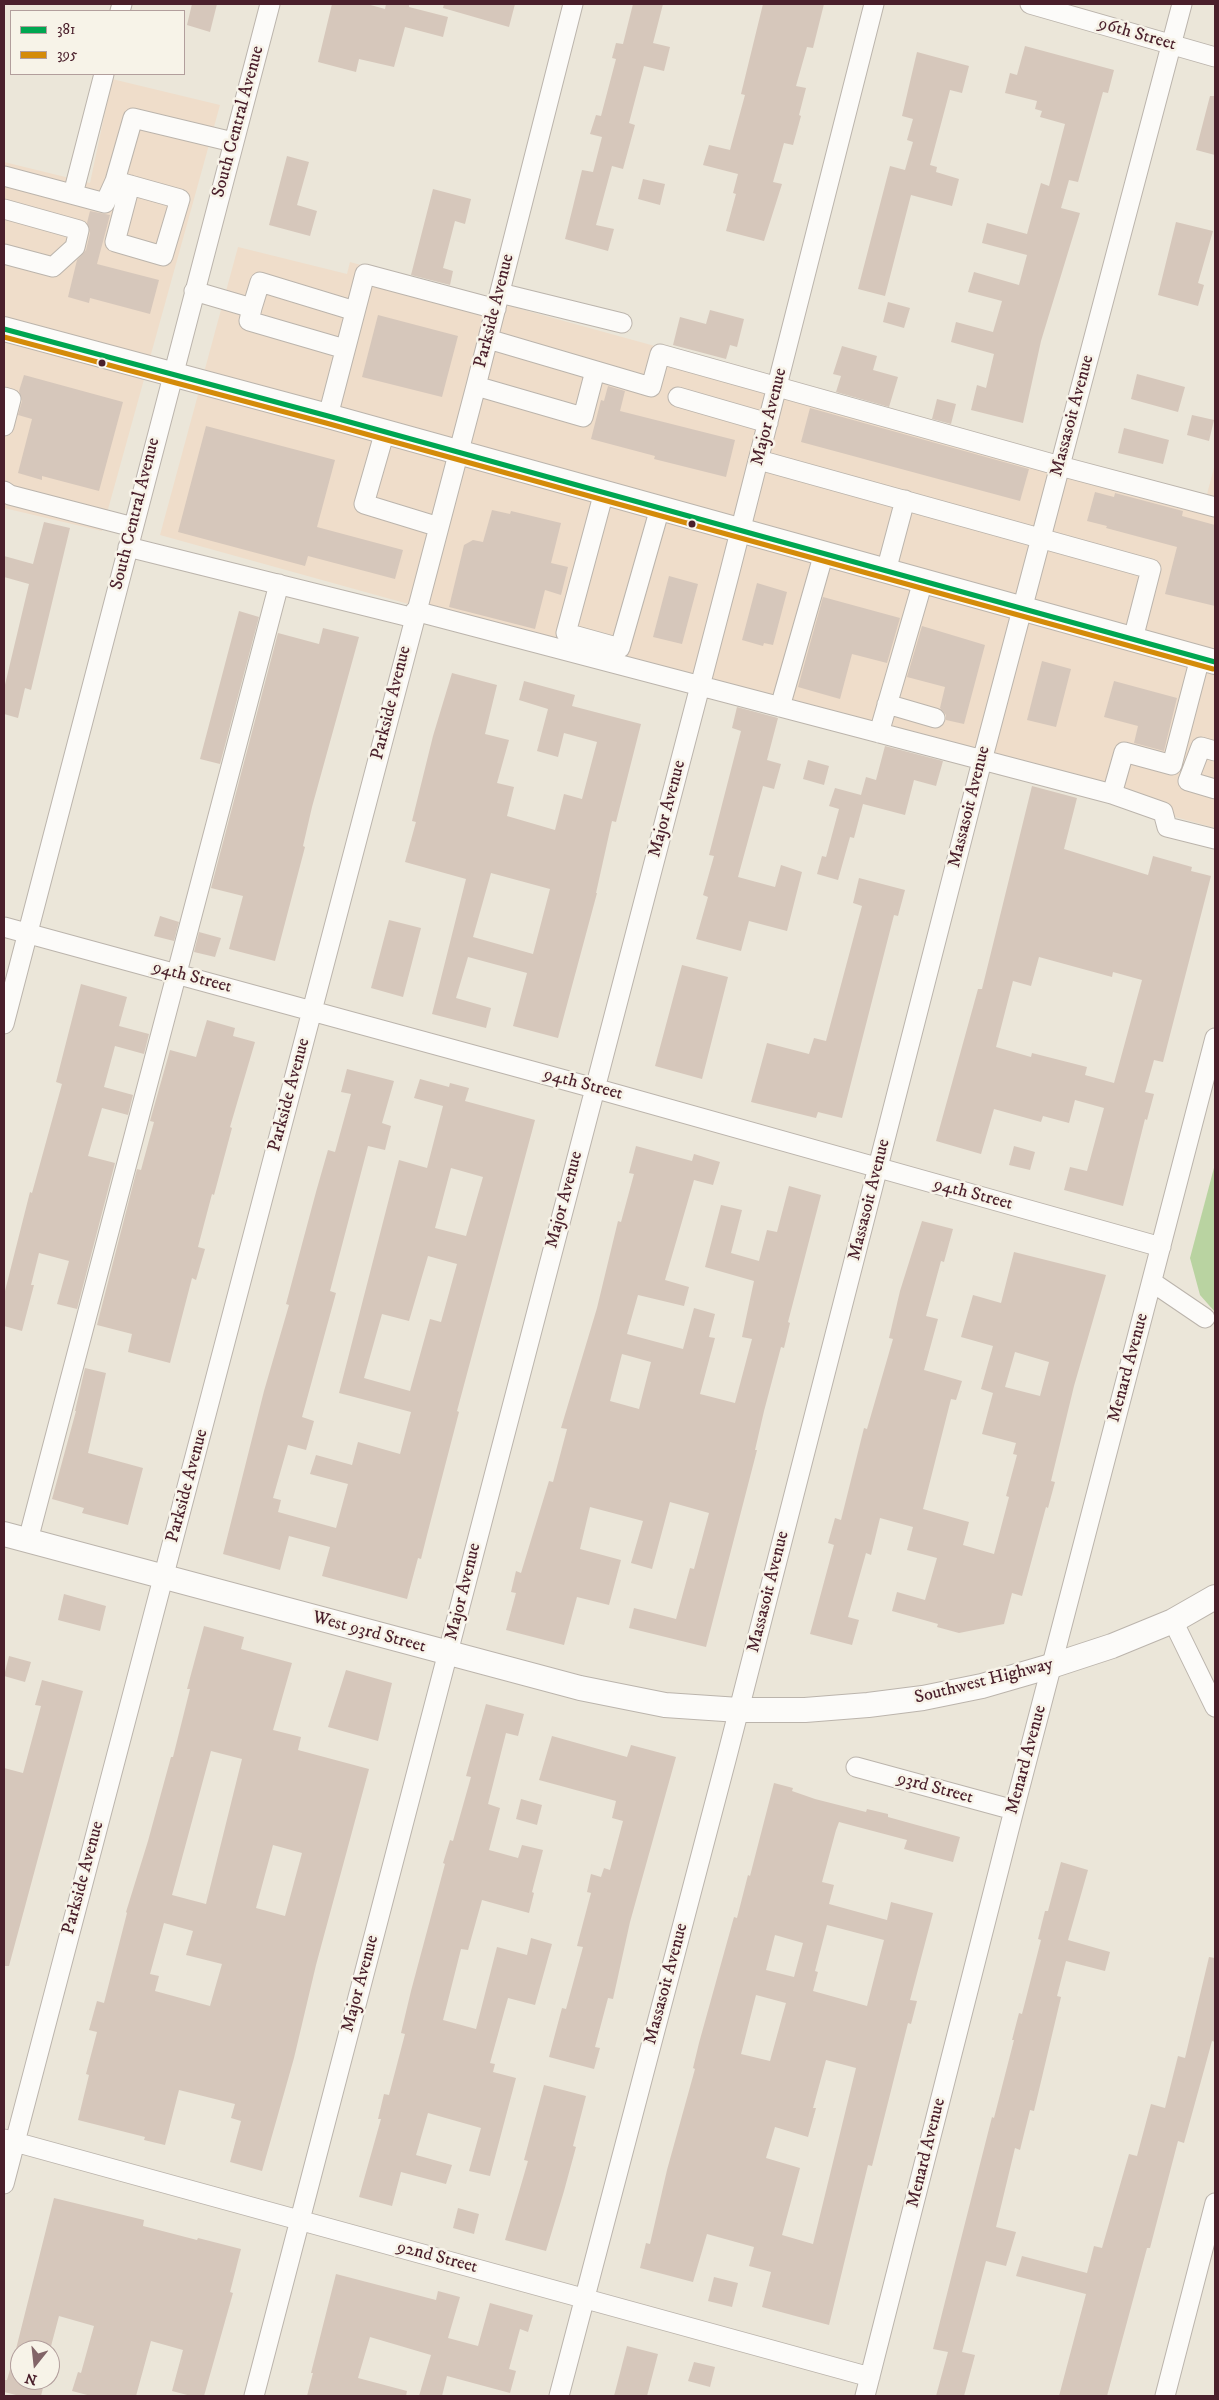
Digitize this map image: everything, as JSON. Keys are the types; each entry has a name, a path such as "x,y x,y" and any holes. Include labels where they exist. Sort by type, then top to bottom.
{"main road":[{"path":"4,329 385,431 1208,660"},
{"name":"West 93rd Street","path":"4,1534 580,1688 665,1705 739,1710"},
{"name":"Southwest Highway","path":"739,1710 805,1710 868,1705 923,1698 982,1686 1112,1646 1173,1621 1215,1598"}],"street":[{"name":"South Central Avenue","path":"4,1024 270,4"},
{"name":"Parkside Avenue","path":"4,2184 9,2140 164,1578 459,452 572,4"},
{"name":"Major Avenue","path":"254,2396 741,530 874,4"},
{"name":"96th Street","path":"1030,4 1215,57"},
{"name":"Massasoit Avenue","path":"559,2396 739,1710 982,761 1182,4"},
{"path":"73,194 104,75"},
{"path":"123,183 180,199 163,256 115,242 123,183 132,118 233,142"},
{"path":"4,176 105,203 123,183"},
{"path":"4,209 79,230 75,247 52,267 4,254"},
{"path":"328,416 365,274 498,301 622,323"},
{"path":"345,349 249,321 252,308 260,282 356,311"},
{"path":"194,291 252,308"},
{"path":"488,339 651,387 660,354 1060,466 1215,507"},
{"path":"476,386 582,417 596,371"},
{"path":"4,397 11,399 4,426"},
{"path":"678,397 768,422"},
{"path":"385,431 364,504 439,526"},
{"path":"759,460 1152,569 1133,639"},
{"path":"4,491 10,495 133,527"},
{"path":"604,492 566,633 620,648 660,508"},
{"path":"886,570 904,500"},
{"path":"128,547 415,615 700,686 1112,794 1163,812 1167,827 1215,839"},
{"path":"780,707 824,553"},
{"path":"879,733 922,581"},
{"path":"28,1540 278,584"},
{"path":"1112,794 1124,752 1172,765 1208,660"},
{"path":"887,704 935,718"},
{"path":"1215,751 1201,747 1188,782 1215,788"},
{"name":"94th Street","path":"4,928 594,1088 1161,1247"},
{"name":"Menard Avenue","path":"865,2396 1051,1666 1215,1038"},
{"path":"1152,1282 1205,1318"},
{"path":"1173,1621 1215,1707"},
{"name":"93rd Street","path":"856,1768 1014,1810"},
{"name":"92nd Street","path":"9,2140 870,2377"},
{"path":"1165,2396 1215,2203"}],"shaded area":[{"path":"112,79 220,105 102,531 4,508 4,162 90,183"},
{"path":"238,247 347,274 350,262 1206,498 1215,464 1215,828 160,535"}],"green space":[{"path":"1215,1164 1215,1312 1200,1295 1190,1258"}],"building":[{"path":"192,4 217,4 210,32 187,25"},
{"path":"332,4 367,4 385,9 386,4 409,4 409,7 448,17 443,37 405,27 394,67 359,59 356,72 318,62"},
{"path":"444,4 515,4 509,27 443,8"},
{"path":"633,4 663,4 653,43 670,47 664,71 644,66 629,123 635,125 623,169 612,166 596,225 614,229 608,251 565,239 582,170 593,172 602,137 590,134 596,115 601,116 616,59 612,58 616,43 623,44"},
{"path":"763,4 824,4 813,48 807,47 796,86 806,88 799,115 801,116 793,145 784,143 773,182 782,184 764,241 726,231 736,194 733,193 738,174 703,165 709,145 730,150 745,95 741,94"},
{"path":"1025,46 1114,70 1108,93 1103,92 1078,182 1069,180 1061,208 1080,213 1041,341 1023,423 971,410 977,385 986,388 994,354 951,342 956,322 993,332 1002,301 968,292 974,272 1019,285 1027,255 982,243 987,223 1027,234 1041,183 1049,186 1065,124 1040,117 1042,111 1035,109 1037,101 1005,93 1010,73 1017,75"},
{"path":"917,52 969,66 962,93 950,90 930,165 937,167 936,172 959,179 952,206 911,195 885,296 858,289 890,166 905,170 913,142 907,140 913,119 902,116"},
{"path":"1210,96 1215,96 1215,155 1196,150"},
{"path":"287,156 309,162 297,205 317,211 310,236 269,225"},
{"path":"643,179 665,184 660,205 638,199"},
{"path":"433,189 471,199 465,224 455,221 443,268 453,271 450,285 411,275"},
{"path":"90,211 110,215 97,264 159,280 150,314 90,298 89,303 68,297 77,260 86,250 90,233 87,223"},
{"path":"1176,222 1213,231 1198,283 1204,285 1198,306 1158,295"},
{"path":"888,302 910,308 904,328 883,322"},
{"path":"710,310 744,319 737,347 730,345 726,359 673,345 680,317 706,324"},
{"path":"378,315 458,336 442,397 362,377"},
{"path":"842,346 877,356 873,370 898,377 889,407 836,392 841,376 833,374"},
{"path":"1137,374 1185,387 1178,412 1131,399"},
{"path":"24,375 123,402 99,491 42,476 42,480 18,473 32,419 18,415 22,401 19,391"},
{"path":"608,386 625,391 620,411 735,440 726,477 654,459 655,456 591,439 601,400 604,401"},
{"path":"937,399 956,404 951,424 932,419"},
{"path":"810,408 1029,469 1020,501 801,442"},
{"path":"1192,415 1214,420 1209,441 1187,435"},
{"path":"206,426 335,460 317,527 403,550 395,579 308,556 305,566 178,532"},
{"path":"1124,428 1169,440 1163,464 1118,453"},
{"path":"1095,492 1114,497 1115,493 1183,511 1182,516 1215,525 1215,606 1165,594 1177,547 1087,521"},
{"path":"492,510 510,514 511,511 561,523 551,563 568,567 561,595 545,590 535,629 449,607 464,545 473,540 483,542"},
{"path":"44,522 70,528 31,690 25,688 18,718 4,714 4,689 29,584 4,577 4,556 33,564"},
{"path":"669,576 698,584 682,644 653,637"},
{"path":"757,583 787,592 773,645 764,643 763,646 742,640"},
{"path":"823,597 900,618 887,663 852,654 840,699 798,687"},
{"path":"239,611 259,617 220,764 200,759"},
{"path":"922,626 985,645 964,724 946,720 946,715 940,708 945,687 907,677"},
{"path":"323,628 359,637 312,807 303,846 305,847 275,961 229,949 243,896 211,888 278,633 319,644"},
{"path":"1042,661 1071,669 1056,727 1027,720"},
{"path":"452,673 497,685 485,734 509,740 497,783 514,787 507,816 555,830 564,794 582,799 597,742 564,733 558,757 537,751 548,709 519,700 524,681 575,695 572,706 641,724 616,822 612,821 597,893 558,1038 513,1026 527,973 468,957 456,998 491,1008 486,1028 432,1014 466,879 405,862 416,822 412,821 433,736","holes":["491,873 550,889 533,954 473,937"]},
{"path":"1114,681 1177,698 1164,751 1134,743 1138,726 1104,717"},
{"path":"737,707 778,718 767,760 781,764 774,789 763,786 738,877 775,887 781,865 802,872 787,931 749,921 741,951 696,939 708,897 703,895 714,856 709,855 741,731 732,728"},
{"path":"885,746 943,761 936,786 914,780 905,815 863,804 854,838 850,837 838,880 817,874 822,856 826,857 839,809 829,806 835,788 861,795 866,777 876,780"},
{"path":"808,760 829,766 824,785 803,779"},
{"path":"1032,786 1077,798 1064,849 1148,875 1153,856 1192,867 1191,871 1211,876 1163,1062 1154,1060 1145,1092 1154,1094 1147,1120 1145,1119 1123,1206 1064,1190 1070,1167 1087,1171 1104,1108 1075,1100 1069,1123 1043,1116 1041,1122 994,1109 981,1154 936,1141 978,989 982,989","holes":["1039,957 1112,977 1113,972 1142,980 1114,1083 1085,1075 1087,1067 1032,1053 1031,1057 996,1047 1013,981 1031,986"]},
{"path":"859,878 905,890 898,916 894,915 842,1118 818,1112 816,1118 751,1102 767,1043 809,1054 814,1038 826,1041 862,906 853,903"},
{"path":"160,916 179,922 174,941 154,936"},
{"path":"389,920 421,928 403,997 371,988"},
{"path":"199,932 221,938 215,957 194,952"},
{"path":"682,965 728,977 702,1079 655,1066"},
{"path":"81,984 127,997 119,1026 149,1034 144,1054 115,1046 104,1087 133,1095 128,1115 102,1108 88,1156 115,1163 77,1309 57,1304 69,1261 39,1253 31,1285 34,1285 22,1331 4,1326 4,1295 30,1192 32,1193 62,1084 56,1082"},
{"path":"207,1020 235,1028 233,1036 255,1042 198,1247 205,1249 196,1280 192,1278 170,1363 128,1352 132,1334 97,1325 137,1169 141,1170 154,1122 150,1121 170,1050 196,1057"},
{"path":"347,1069 394,1081 382,1123 391,1126 385,1150 368,1146 330,1291 336,1293 302,1417 314,1421 306,1450 288,1445 273,1498 281,1500 278,1512 336,1528 348,1484 310,1474 316,1455 352,1465 358,1442 400,1454 411,1412 339,1393 399,1160 427,1168 443,1106 414,1098 420,1079 449,1087 450,1083 469,1088 465,1101 535,1120 457,1411 459,1412 421,1559 418,1558 407,1599 322,1576 330,1547 289,1536 280,1570 223,1554 264,1391 289,1305 286,1304 316,1192 328,1150 335,1152 351,1094 341,1092","holes":["451,1168 483,1177 466,1236 435,1228","428,1256 457,1264 441,1322 430,1319 410,1391 364,1378 382,1314 409,1321"]},
{"path":"636,1146 692,1161 694,1154 720,1162 713,1185 694,1180 665,1280 689,1287 684,1306 638,1295 627,1334 683,1349 694,1308 715,1314 709,1337 715,1338 700,1394 735,1403 752,1339 742,1337 754,1281 705,1267 721,1205 742,1210 731,1253 759,1261 767,1230 777,1232 789,1186 821,1195 788,1322 790,1323 784,1348 781,1347 764,1411 755,1450 757,1450 706,1647 629,1628 634,1608 676,1619 690,1568 694,1569 709,1513 670,1502 652,1569 631,1563 643,1521 590,1507 580,1549 621,1560 609,1605 577,1597 564,1645 506,1630 516,1593 511,1592 516,1571 521,1573 549,1481 553,1482 567,1429 561,1428 597,1308 618,1221 621,1222 634,1174 629,1173","holes":["622,1354 651,1362 639,1409 610,1401"]},
{"path":"1014,1146 1035,1152 1030,1170 1009,1165"},
{"path":"922,1221 953,1229 944,1262 941,1261 926,1316 938,1319 924,1370 962,1381 956,1400 951,1399 923,1509 969,1522 963,1545 994,1554 1009,1497 1006,1496 1017,1455 1013,1454 1016,1443 982,1434 993,1393 981,1389 993,1346 961,1337 973,1295 1001,1303 1014,1252 1106,1275 1074,1386 1051,1481 1055,1482 1048,1508 1046,1507 1022,1596 1012,1593 1004,1624 959,1633 937,1627 938,1624 892,1611 897,1592 925,1600 937,1558 907,1550 913,1527 880,1518 871,1555 866,1553 848,1617 859,1620 852,1645 810,1634 834,1545 828,1543 835,1518 841,1520 864,1428 867,1429 893,1339 889,1338 900,1291","holes":["1015,1352 1049,1362 1040,1396 1005,1387"]},
{"path":"85,1368 106,1373 88,1453 143,1468 128,1525 82,1513 84,1508 52,1499 76,1411"},
{"path":"64,1594 106,1606 100,1631 58,1620"},
{"path":"204,1626 244,1637 241,1649 292,1663 273,1730 301,1737 298,1750 369,1769 316,1965 294,2058 262,2171 230,2162 241,2121 231,2118 235,2104 179,2090 165,2145 144,2140 145,2137 78,2120 89,2075 86,2074 97,2032 89,2030 97,2001 104,2003 126,1912 171,1757 173,1757 190,1689 187,1689","holes":["211,1751 242,1759 206,1904 172,1895","273,1845 302,1853 285,1916 256,1908","164,1923 193,1931 186,1955 222,1964 210,2006 155,1991 159,1976 150,1974"]},
{"path":"9,1656 31,1662 25,1682 4,1676"},
{"path":"346,1670 392,1683 378,1741 328,1727"},
{"path":"42,1680 83,1691 9,1966 4,1966 4,1768 23,1773 41,1706 35,1705"},
{"path":"486,1704 524,1714 518,1736 506,1733 488,1804 500,1808 489,1850 518,1858 522,1845 543,1850 532,1892 534,1893 529,1913 482,1900 468,1950 461,1949 443,2020 476,2029 497,1947 527,1955 531,1938 552,1944 535,2005 508,1998 490,2063 495,2064 493,2072 516,2078 490,2176 469,2171 481,2128 428,2113 416,2155 452,2165 446,2184 401,2172 392,2206 359,2197 381,2119 378,2119 384,2094 389,2095 405,2034 401,2033 411,1991 445,1864 443,1863 450,1840 453,1841 471,1777 466,1776"},
{"path":"552,1736 627,1757 631,1745 676,1757 630,1922 613,1999 608,1998 595,2047 600,2048 594,2069 549,2057 562,2008 566,2009 583,1947 577,1946 591,1893 587,1892 591,1874 601,1877 604,1868 610,1870 623,1821 612,1818 616,1801 539,1780"},
{"path":"774,1783 793,1788 792,1791 815,1799 866,1812 867,1809 888,1814 888,1817 960,1837 953,1862 904,1849 907,1840 839,1822 822,1882 834,1885 829,1904 887,1920 891,1902 933,1913 910,2000 917,2001 911,2024 908,2023 872,2166 868,2165 829,2325 762,2307 771,2272 749,2266 754,2247 707,2234 693,2282 640,2268 646,2243 650,2244 667,2170 695,2069 693,2068 699,2043 734,1917 737,1918 748,1875 750,1876","holes":["827,1925 884,1940 867,2006 813,1991 818,1972 815,1971","775,1935 803,1943 794,1977 766,1970","756,1995 786,2003 770,2061 741,2054","826,2060 856,2068 813,2244 782,2235 800,2168 766,2158 775,2127 808,2137 816,2108 813,2108"]},
{"path":"521,1799 542,1805 537,1825 516,1819"},
{"path":"1061,1862 1088,1870 1068,1940 1110,1952 1105,1971 1066,1961 1057,1996 1061,1997 1034,2111 1030,2110 1020,2150 1015,2148 996,2227 1016,2232 1006,2266 986,2261 962,2352 975,2355 964,2396 936,2396 948,2352 933,2349 992,2117 994,2118 1014,2040 1012,2040 1019,2013 1022,2014 1041,1940 1038,1939 1045,1911 1048,1911"},
{"path":"1209,1957 1215,1958 1215,2042 1212,2041 1184,2143 1178,2141 1150,2248 1147,2248 1107,2396 1059,2396 1086,2294 1016,2276 1022,2256 1087,2273 1094,2246 1102,2248 1129,2154 1137,2156 1151,2104 1165,2108 1178,2056 1185,2058"},
{"path":"544,2085 586,2096 573,2146 576,2147 546,2251 505,2240 528,2161 524,2160"},
{"path":"54,2198 144,2220 143,2226 241,2249 230,2292 233,2293 204,2396 191,2396 172,2391 183,2350 151,2341 136,2396 91,2396 72,2391 78,2372 81,2373 94,2326 59,2316 53,2340 18,2340"},
{"path":"458,2208 479,2214 474,2234 453,2228"},
{"path":"336,2274 436,2300 438,2291 460,2297 448,2338 478,2346 490,2303 533,2315 528,2332 520,2329 509,2369 516,2371 510,2393 447,2376 442,2396 419,2396 431,2355 370,2337 358,2378 407,2391 406,2396 307,2396"},
{"path":"714,2277 738,2283 732,2307 708,2301"},
{"path":"627,2346 658,2354 647,2396 614,2396"},
{"path":"694,2362 715,2367 710,2387 688,2381"},
{"path":"10,2370 10,2390 42,2390 41,2396 20,2396 4,2392 4,2380 7,2380"}],"transit line":[{"name":"381","path":"4,329 328,416 1215,662"},
{"name":"395","path":"4,337 326,423 1213,669"}]}
